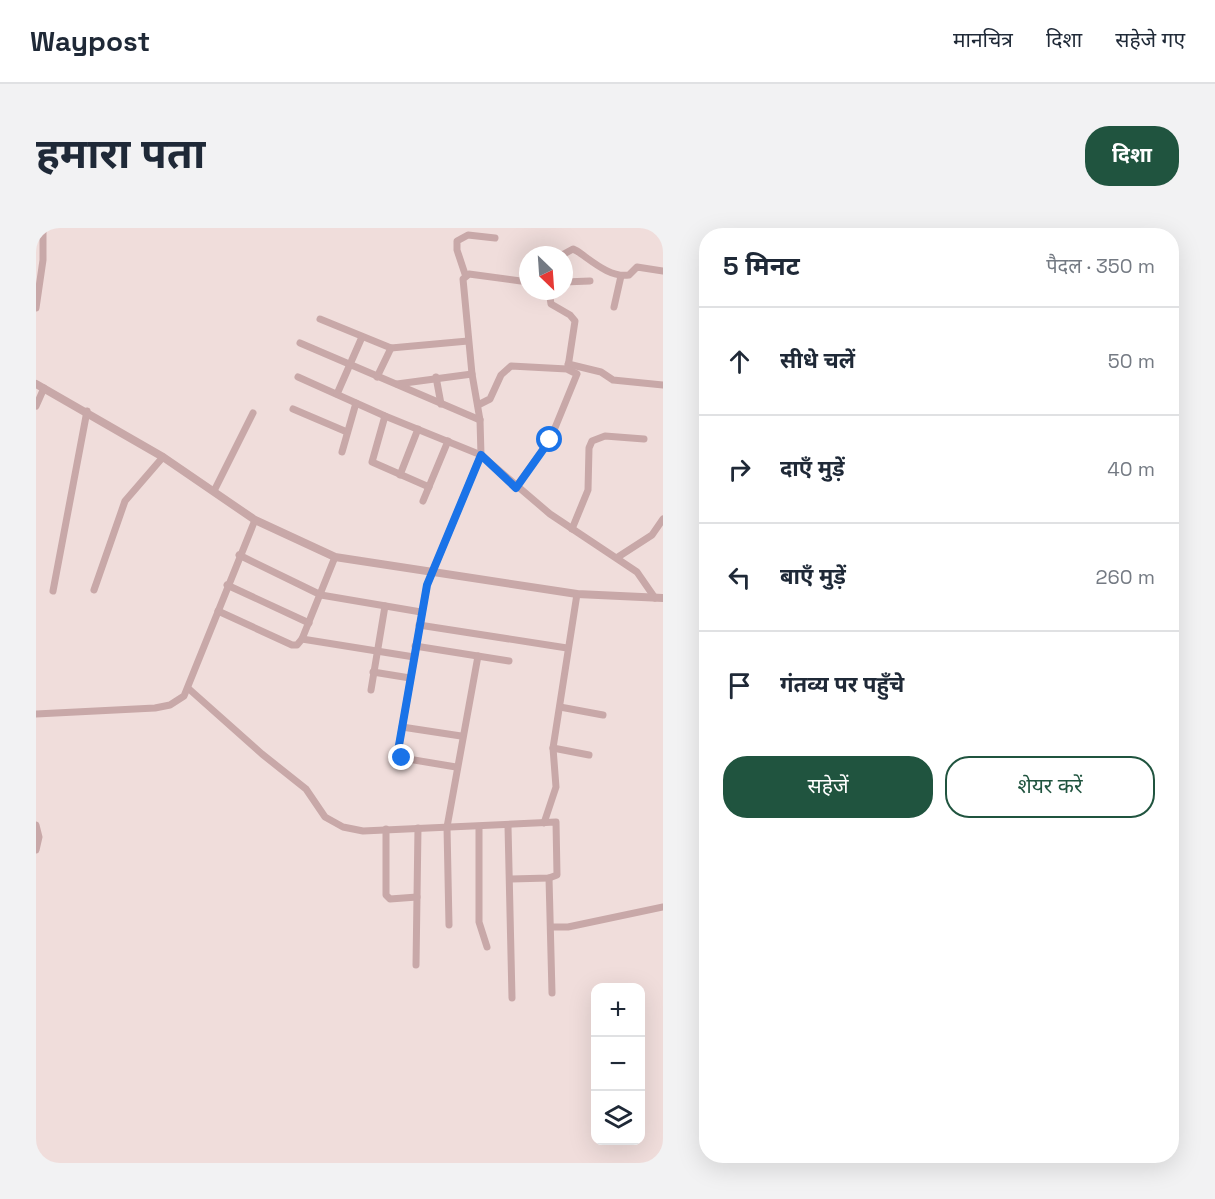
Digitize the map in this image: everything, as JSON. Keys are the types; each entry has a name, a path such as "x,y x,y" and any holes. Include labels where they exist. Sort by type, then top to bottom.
{"street":[{"path":"36,308 39,251 43,228"},
{"path":"456,767 399,757 421,612 432,573 481,455 480,420 468,341 463,279 465,274 457,250 457,241 468,235 495,238"},
{"path":"573,249 606,270 621,276 629,275 637,267 663,271"},
{"path":"465,274 519,281"},
{"path":"614,307 621,276"},
{"path":"573,282 590,281"},
{"path":"550,300 551,304 570,315 575,321 568,366"},
{"path":"320,319 391,348 468,341"},
{"path":"337,394 362,337"},
{"path":"300,343 480,420"},
{"path":"377,377 391,348"},
{"path":"478,405 490,399 501,375 511,366 568,366 601,372 613,380 663,386"},
{"path":"516,488 550,440 559,423 577,374 568,366"},
{"path":"396,384 472,374"},
{"path":"298,377 386,417 481,455 516,488 637,572 659,598"},
{"path":"436,377 441,404"},
{"path":"37,402 40,386 87,411 163,457 255,520 335,557 577,594 659,598"},
{"path":"342,452 356,403"},
{"path":"293,409 347,432"},
{"path":"53,591 87,411"},
{"path":"214,491 253,413"},
{"path":"386,417 372,462 429,487"},
{"path":"400,475 418,429"},
{"path":"572,529 588,490 589,448 592,441 605,436 644,438"},
{"path":"423,501 448,441"},
{"path":"94,590 125,501 163,457"},
{"path":"618,557 652,535 663,519"},
{"path":"36,714 155,708 178,702 189,689 227,585 255,520"},
{"path":"239,555 321,595 421,612"},
{"path":"218,611 292,645 297,645 309,623 335,557"},
{"path":"227,585 309,623"},
{"path":"544,823 556,788 553,748 577,594"},
{"path":"371,690 385,606"},
{"path":"419,625 567,648"},
{"path":"302,639 414,657"},
{"path":"416,646 509,661"},
{"path":"449,925 447,827 461,736 478,656"},
{"path":"373,672 410,678"},
{"path":"189,689 262,754 306,789 325,817 352,830 479,828 556,822 559,872 549,878 511,879"},
{"path":"560,707 603,715"},
{"path":"402,727 461,736"},
{"path":"553,748 589,756"},
{"path":"36,825 39,837 36,850"},
{"path":"508,826 512,998"},
{"path":"416,965 418,828"},
{"path":"479,828 479,922 487,946"},
{"path":"386,829 386,895 390,898 417,897"},
{"path":"549,878 552,993"},
{"path":"551,927 568,927 663,907"}],"route":[{"path":"402,758 399,757 398,751 425,592 480,463 481,455 516,488 550,440"}]}
